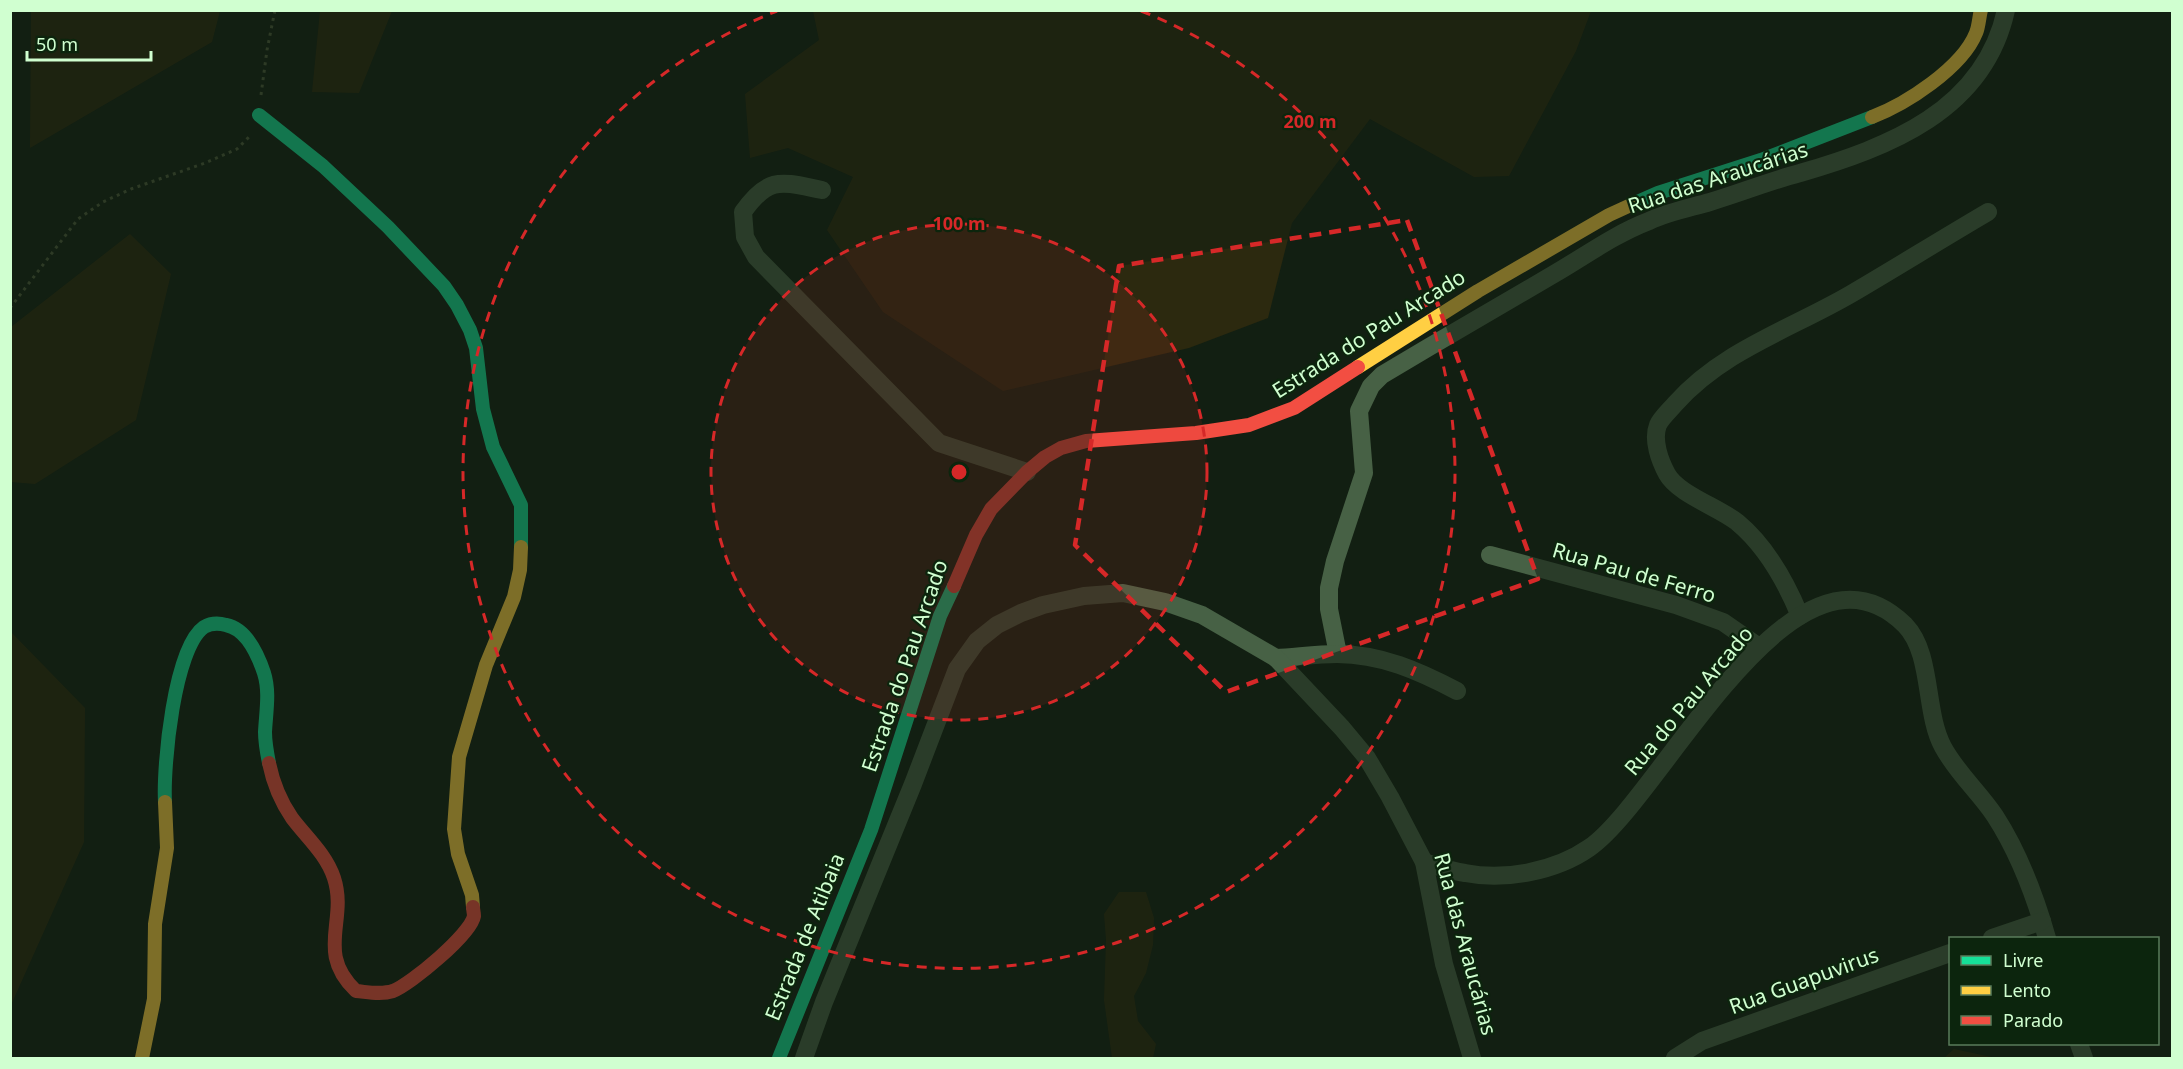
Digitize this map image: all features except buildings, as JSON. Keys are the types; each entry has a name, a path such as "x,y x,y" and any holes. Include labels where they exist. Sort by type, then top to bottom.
{"street":[{"name":"Estrada do Pau Arcado","path":"871,831 940,616 961,568 991,509 1006,491 1045,457 1061,448 1086,441 1196,433 1249,425 1294,408 1478,291 1609,215 1658,193 1761,160 1884,113 1916,94 1962,55 1976,33 1981,10"},
{"name":"Rua das Araucárias","path":"1338,654 1329,609 1329,588 1335,561 1364,472 1359,411 1371,386 1382,375 1588,252 1648,221 1836,163 1900,137 1945,107 1971,83 1994,49 2006,10"},
{"path":"142,1059 154,999 155,925 167,848 164,784 166,754 181,676 194,637 203,627 212,624 226,624 238,628 251,644 260,661 266,681 265,735 271,771 287,809 318,849 335,881 337,897 334,939 340,973 356,991 383,993 395,990 429,966 464,934 474,917 472,895 458,854 454,829 459,757 486,665 514,597 520,570 521,505 494,447 483,409 476,348 457,305 438,279 388,227 323,166 259,115"},
{"path":"822,190 772,183 753,197 743,212 746,237 756,257 939,443 1027,472"},
{"path":"1800,615 1785,583 1752,536 1736,521 1688,494 1668,476 1657,443 1658,426 1690,387 1722,363 1763,339 1851,294 1988,212"},
{"name":"Rua Pau de Ferro","path":"1490,555 1703,614 1723,622 1759,647"},
{"name":"Rua das Araucárias","path":"804,1059 824,1002 957,669 977,641 997,625 1043,605 1084,596 1124,593 1165,602 1202,615 1276,658 1342,728 1366,758 1390,797 1424,862 1444,964 1472,1059"},
{"name":"Rua do Pau Arcado","path":"1424,862 1466,874 1495,876 1526,873 1566,861 1589,848 1616,825 1686,732 1759,647 1800,615 1846,599 1876,605 1905,626 1917,640 1934,722 1942,746 1994,815 2016,853 2046,937"},
{"path":"1276,658 1338,654 1385,660 1418,671 1457,691"},
{"name":"Estrada de Atibaia","path":"779,1059 871,831"},
{"path":"1998,937 2042,921"},
{"name":"Rua Guapuvirus","path":"1675,1059 1702,1041 1949,953"}],"path":[{"path":"10,308 78,219 103,202 131,189 205,163 237,149 251,135 259,115 267,50 275,10"}],"highlighted area":[{"path":"1407,220 1538,579 1226,692 1075,545 1119,266"}],"shaded area":[{"path":"31,10 220,11 212,42 30,148"},
{"path":"813,10 1591,11 1576,51 1509,176 1474,177 1370,119 1292,223 1268,318 1189,348 1003,391 883,312 827,230 853,177 788,148 750,158 745,94 819,40"},
{"path":"320,11 392,11 359,93 312,92"},
{"path":"130,234 171,274 136,420 35,484 11,482 11,327"},
{"path":"11,632 85,708 84,842 11,1005"},
{"path":"1119,892 1146,892 1154,918 1153,945 1146,973 1134,996 1138,1021 1156,1044 1153,1058 1112,1058 1104,1000 1106,940 1104,914"},
{"path":"1954,1049 1996,1058 1944,1058"}],"traffic: fast":[{"path":"259,115 323,166 388,227 444,286 457,305 476,348 483,409 493,447 521,505 521,547"},
{"path":"1633,204 1658,193 1761,160 1872,117"},
{"path":"779,1058 871,830 940,616 954,586"},
{"path":"165,802 166,762 172,709 178,682 185,658 194,639 204,627 212,624 233,627 246,637 258,658 267,687 265,736 269,763"}],"traffic: slow":[{"path":"1872,117 1916,94 1946,72 1969,46 1976,33 1981,10"},
{"path":"1358,367 1478,291 1609,215 1633,204"},
{"path":"473,907 472,895 458,854 454,829 459,757 486,665 514,597 520,570 521,547"},
{"path":"142,1058 154,999 155,924 167,848 165,802"}],"traffic: jam":[{"path":"954,586 976,535 991,509 1027,472 1045,457 1061,448 1086,441 1196,433 1249,425 1294,408 1358,367"},
{"path":"269,763 284,805 331,869 338,908 335,936 337,963 344,977 356,991 388,992 402,987 439,958 463,934 474,916 473,907"}]}
